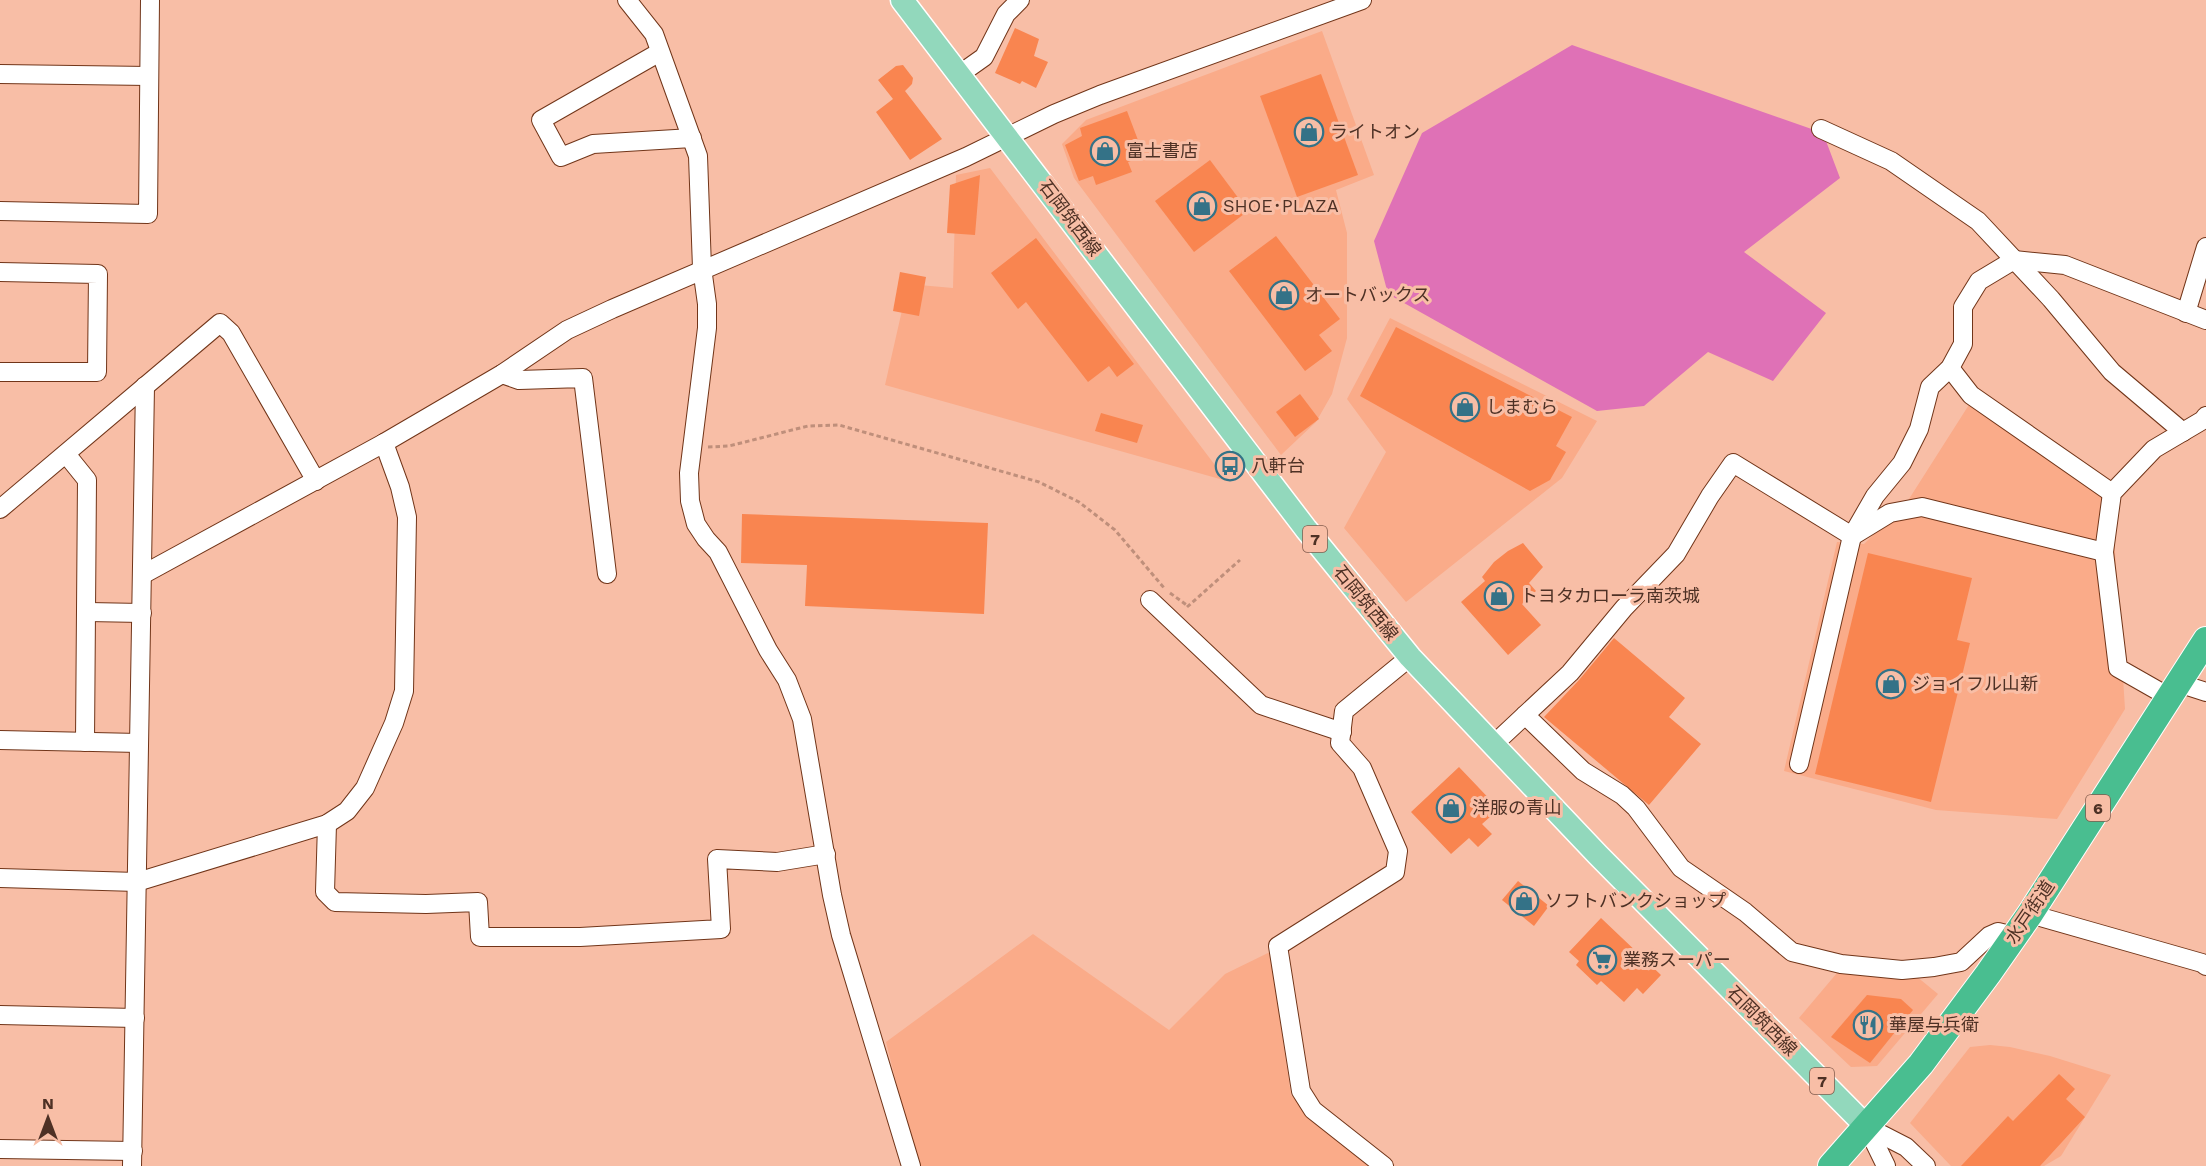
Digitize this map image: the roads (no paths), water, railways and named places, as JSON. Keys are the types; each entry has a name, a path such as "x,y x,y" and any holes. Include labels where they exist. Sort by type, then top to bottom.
{"highway":[{"name":"水戸街道","path":"1832,1166 1921,1064 2030,914 2206,640"}],"main road":[{"name":"石岡筑西線","path":"902,0 1306,529 1410,657 1598,855 1867,1127"}],"street":[{"path":"0,211 148,214 150,0"},
{"path":"627,0 654,34 698,156 702,268 707,304 707,328 688,473 690,501 696,524 718,552 768,650 787,680 802,718 841,935 911,1166"},
{"path":"960,74 984,57 1008,7 1020,0"},
{"path":"142,575 384,443 502,374 567,330 702,268 799,230 1008,137 1054,114 1100,95 1362,0"},
{"path":"660,51 541,120 561,157 593,144 692,138"},
{"path":"0,74 149,76"},
{"path":"1821,129 1891,160 1978,221 2051,299 2112,372 2183,432"},
{"path":"2186,313 2206,247"},
{"path":"1799,764 1852,536 1875,496 1902,463 1919,429 1930,387 1950,368 1963,344 1963,307 1979,281 2014,260 2065,265 2206,320"},
{"path":"0,272 98,274 97,372 0,372"},
{"path":"0,509 220,323 231,333 316,481"},
{"path":"1950,368 1971,395 2112,493"},
{"path":"502,374 519,380 583,378 607,574"},
{"path":"0,1149 132,1158 145,386"},
{"path":"2206,416 2154,449 2112,493 2103,552 2118,668 2173,690 2206,692"},
{"path":"0,878 137,882 327,824 347,811 365,788 394,723 404,691 407,517 400,487 384,443"},
{"path":"66,454 87,480 88,612 85,742"},
{"path":"1493,745 1570,673 1624,608 1676,554 1710,496 1733,463 1852,536"},
{"path":"1852,536 1890,513 1922,507 2103,552"},
{"path":"1150,600 1261,705 1342,732"},
{"path":"88,612 141,613"},
{"path":"1384,1166 1313,1110 1301,1091 1278,946 1395,872 1398,851 1362,768 1340,743 1344,711 1410,657"},
{"path":"1525,716 1583,771 1622,795 1636,808 1681,868 1745,912 1792,952 1841,964 1902,970 1961,962 1989,936 1998,932 2014,936"},
{"path":"0,740 140,743"},
{"path":"327,824 325,892 334,902 426,904 478,902 480,937 580,937 721,929 717,859 777,862 825,854"},
{"path":"2030,914 2206,966"},
{"path":"0,1015 135,1018"},
{"path":"1867,1127 1886,1166"},
{"path":"1867,1127 1906,1147 1926,1166"}],"place":[{"name":"ライトオン","path":"1309,132"},
{"name":"富士書店","path":"1105,151"},
{"name":"SHOE･PLAZA","path":"1202,206"},
{"name":"オートバックス","path":"1284,295"},
{"name":"しまむら","path":"1465,407"},
{"name":"八軒台","path":"1230,466"},
{"name":"トヨタカローラ南茨城","path":"1499,596"},
{"name":"ジョイフル山新","path":"1891,684"},
{"name":"洋服の青山","path":"1451,808"},
{"name":"ソフトバンクショップ","path":"1524,901"},
{"name":"業務スーパー","path":"1602,960"},
{"name":"華屋与兵衛","path":"1868,1025"}]}
